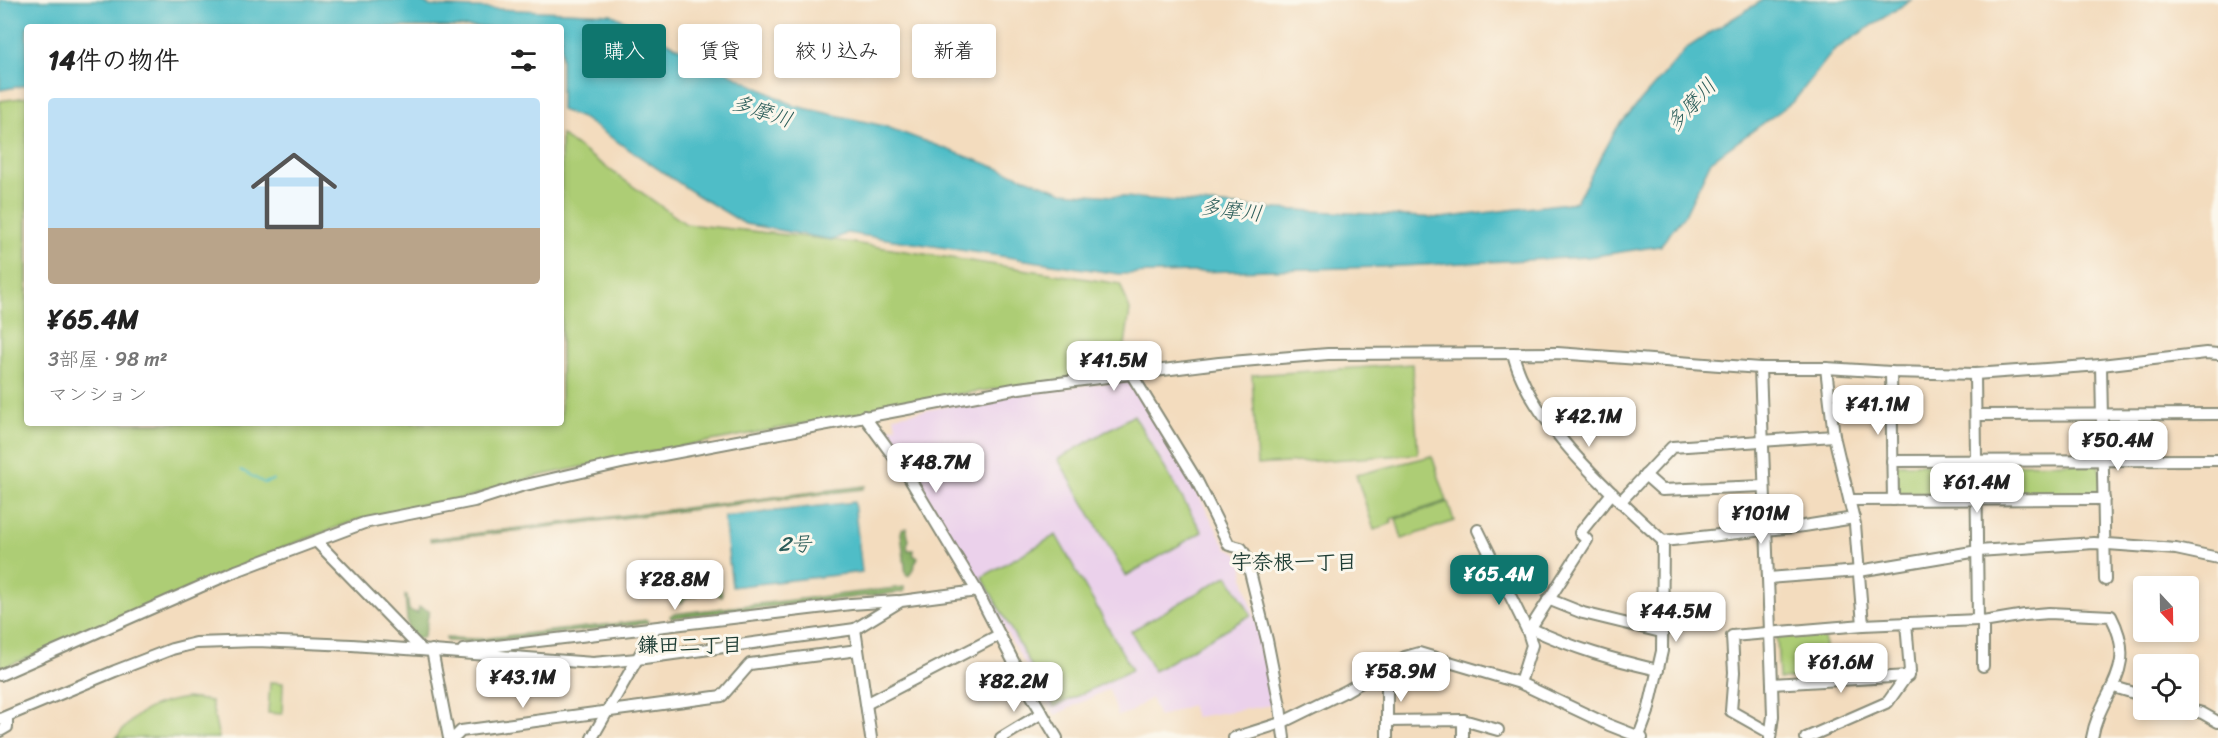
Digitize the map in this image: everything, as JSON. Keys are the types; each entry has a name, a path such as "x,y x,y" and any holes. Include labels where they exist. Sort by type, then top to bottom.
{"street":[{"path":"1512,353 1516,368 1529,392 1556,433 1611,493 1663,541 1854,518"},
{"path":"0,675 236,571 364,523 474,501 521,486 626,462 1019,388 1219,363 1328,354 1557,353 1760,368 1826,368 1975,374 2101,365 2205,353 2218,354"},
{"path":"2101,365 2105,580"},
{"path":"1760,368 1764,486 1768,578 1770,632 1772,684 1773,716 1770,736 1731,711 1734,672 1732,636 1770,632 1863,625 1980,621 2049,613 2111,616 2122,652 2121,667 2114,687 2094,725 2092,738"},
{"path":"1826,368 1834,436 1854,518 1863,625"},
{"path":"1891,372 1893,500"},
{"path":"1975,374 1978,551 1983,666"},
{"path":"1132,375 1197,481 1229,545 1241,548 1246,556 1267,640 1284,738"},
{"path":"1976,415 2218,414"},
{"path":"864,416 908,476 977,591 1057,738"},
{"path":"1620,502 1672,447 1834,436"},
{"path":"1892,461 2218,459"},
{"path":"1645,475 1662,490 1764,486"},
{"path":"1529,630 1587,540 1580,533 1611,493"},
{"path":"1850,500 2104,498"},
{"path":"1478,530 1529,630 1532,645 1520,683"},
{"path":"315,541 420,648"},
{"path":"1234,738 1281,723 1412,653 1419,653 1520,683 1609,725 1641,737 1662,651 1663,541"},
{"path":"1768,578 1859,571 1978,551 2105,543 2176,549 2218,558"},
{"path":"454,652 977,591"},
{"path":"1548,599 1583,613 1661,632"},
{"path":"0,731 7,727 3,718 115,671 172,649 196,643 257,641 420,648 592,663 637,659 855,629 901,601"},
{"path":"1806,738 1888,702 1910,671 1906,623"},
{"path":"592,738 656,627"},
{"path":"855,629 871,738"},
{"path":"1529,630 1598,656 1658,670"},
{"path":"866,704 999,635"},
{"path":"432,650 448,738"},
{"path":"454,738 461,731 722,696 750,664 858,650"},
{"path":"1387,667 1388,738"},
{"path":"1772,684 1908,676"},
{"path":"2114,687 2133,693"},
{"path":"2199,712 2218,722"},
{"path":"1001,738 1042,713"},
{"path":"1387,721 1463,720 1498,730"},
{"path":"1463,720 1463,738"}],"shaded area":[{"path":"1130,380 1192,483 1227,549 1238,553 1262,645 1272,705 1195,717 1191,705 1159,717 1151,698 1130,712 1118,716 1109,689 1055,715 916,478 880,430 896,427 894,416 1015,394"}],"green space":[{"path":"24,97 24,426 564,426 564,137 686,224 833,240 1120,284 1130,310 1121,372 944,396 657,451 534,477 461,499 411,506 357,520 276,550 83,636 0,669 0,101"},
{"path":"1412,364 1418,454 1257,465 1252,375"},
{"path":"1134,415 1202,532 1126,576 1058,459"},
{"path":"1432,456 1447,501 1391,519 1392,523 1374,530 1356,475"},
{"path":"2097,463 2101,480 2097,496 1984,496 1980,492 1980,468 1984,464"},
{"path":"1899,464 1969,464 1973,467 1974,493 1970,496 1900,496 1896,493 1896,467"},
{"path":"865,486 863,489 431,541 430,539"},
{"path":"1448,502 1454,521 1402,539 1396,519"},
{"path":"906,528 909,540 908,550 913,550 914,556 918,557 908,576 906,575 901,533 902,529"},
{"path":"1056,535 1132,670 1054,707 982,577"},
{"path":"719,575 722,597 718,595 715,587 696,590 697,596 685,598 682,603 673,603 676,595 697,586 699,579"},
{"path":"1228,575 1251,615 1154,671 1131,631"},
{"path":"904,587 903,592 671,618 670,616 673,614"},
{"path":"405,595 407,595 409,611 418,613 419,607 430,611 422,638 416,639 408,631"},
{"path":"647,620 648,623 483,642 447,641 446,638 481,639"},
{"path":"1824,633 1827,677 1779,679 1777,636"},
{"path":"270,682 283,683 282,714 268,713"},
{"path":"187,698 211,701 219,738 116,738 131,721 147,709 165,702"}],"water":[{"name":"多摩川","path":"0,0 417,0 430,6 611,14 631,24 582,24 582,78 666,78 666,42 678,48 678,78 739,78 795,106 884,126 1063,192 1260,208 1441,218 1576,202 1617,128 1687,48 1763,0 1911,0 1834,50 1794,101 1711,161 1686,213 1660,246 1588,257 1381,267 1119,274 847,233 833,240 745,224 697,195 582,118 564,111 564,24 24,24 24,86 0,90"},
{"name":"2号","path":"854,502 862,572 732,587 724,517"}],"waterway":[{"path":"241,470 264,483 273,480"}],"district":[{"name":"宇奈根一丁目","path":"1294,562"},
{"name":"鎌田二丁目","path":"690,645"}]}
